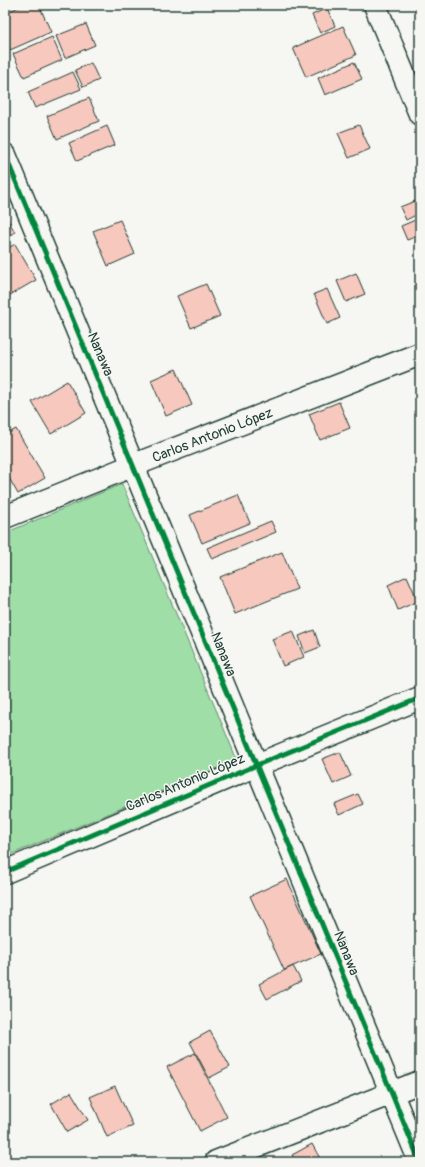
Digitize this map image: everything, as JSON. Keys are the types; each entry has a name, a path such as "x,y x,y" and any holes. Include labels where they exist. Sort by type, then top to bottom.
{"street":[{"path":"375,5 420,114"},
{"name":"Nanawa","path":"5,155 420,1162"},
{"name":"Carlos Antonio López","path":"5,517 134,465 420,354"},
{"name":"Carlos Antonio López","path":"5,872 257,765 420,698"},
{"path":"216,1162 420,1082"}],"green space":[{"path":"122,484 237,760 5,857 5,533"}],"building":[{"path":"23,5 39,5 51,32 10,50 5,37 5,13"},
{"path":"327,8 335,26 320,33 312,15"},
{"path":"86,24 95,45 65,58 56,36"},
{"path":"343,26 356,55 306,77 293,48"},
{"path":"52,37 62,60 24,77 13,54"},
{"path":"354,62 362,79 325,95 318,78"},
{"path":"91,63 99,80 83,87 75,70"},
{"path":"73,72 81,89 35,108 28,92"},
{"path":"89,98 99,121 57,139 47,116"},
{"path":"359,125 370,149 349,158 338,133"},
{"path":"107,126 115,145 77,161 69,143"},
{"path":"420,199 420,213 406,220 400,207"},
{"path":"5,215 15,232 5,238"},
{"path":"420,218 420,235 407,240 401,226"},
{"path":"120,220 135,254 108,266 93,231"},
{"path":"15,244 36,280 5,298 5,250"},
{"path":"356,273 365,294 346,302 337,281"},
{"path":"206,284 220,316 191,328 177,296"},
{"path":"327,289 340,318 327,324 314,294"},
{"path":"176,369 192,405 166,416 151,380"},
{"path":"67,381 86,413 51,434 32,402"},
{"path":"339,402 350,428 320,440 309,414"},
{"path":"16,429 45,478 18,494 5,471 5,435"},
{"path":"238,495 250,523 202,543 190,515"},
{"path":"271,521 276,532 212,559 207,548"},
{"path":"282,552 297,589 235,614 220,577"},
{"path":"407,576 418,601 398,610 388,585"},
{"path":"314,630 320,647 305,653 299,636"},
{"path":"293,631 304,657 283,666 272,639"},
{"path":"340,752 351,776 333,784 322,759"},
{"path":"358,794 363,804 339,815 334,804"},
{"path":"287,879 321,954 284,970 250,896"},
{"path":"293,966 301,981 267,999 259,984"},
{"path":"210,1031 230,1067 209,1078 190,1042"},
{"path":"195,1053 227,1117 200,1131 167,1067"},
{"path":"115,1086 133,1126 107,1137 90,1097"},
{"path":"71,1092 88,1120 67,1132 51,1104"},
{"path":"312,1144 322,1162 296,1162 292,1155"}],"cycle path":[{"path":"5,155 420,1162"},
{"path":"5,872 257,765 420,698"}]}
